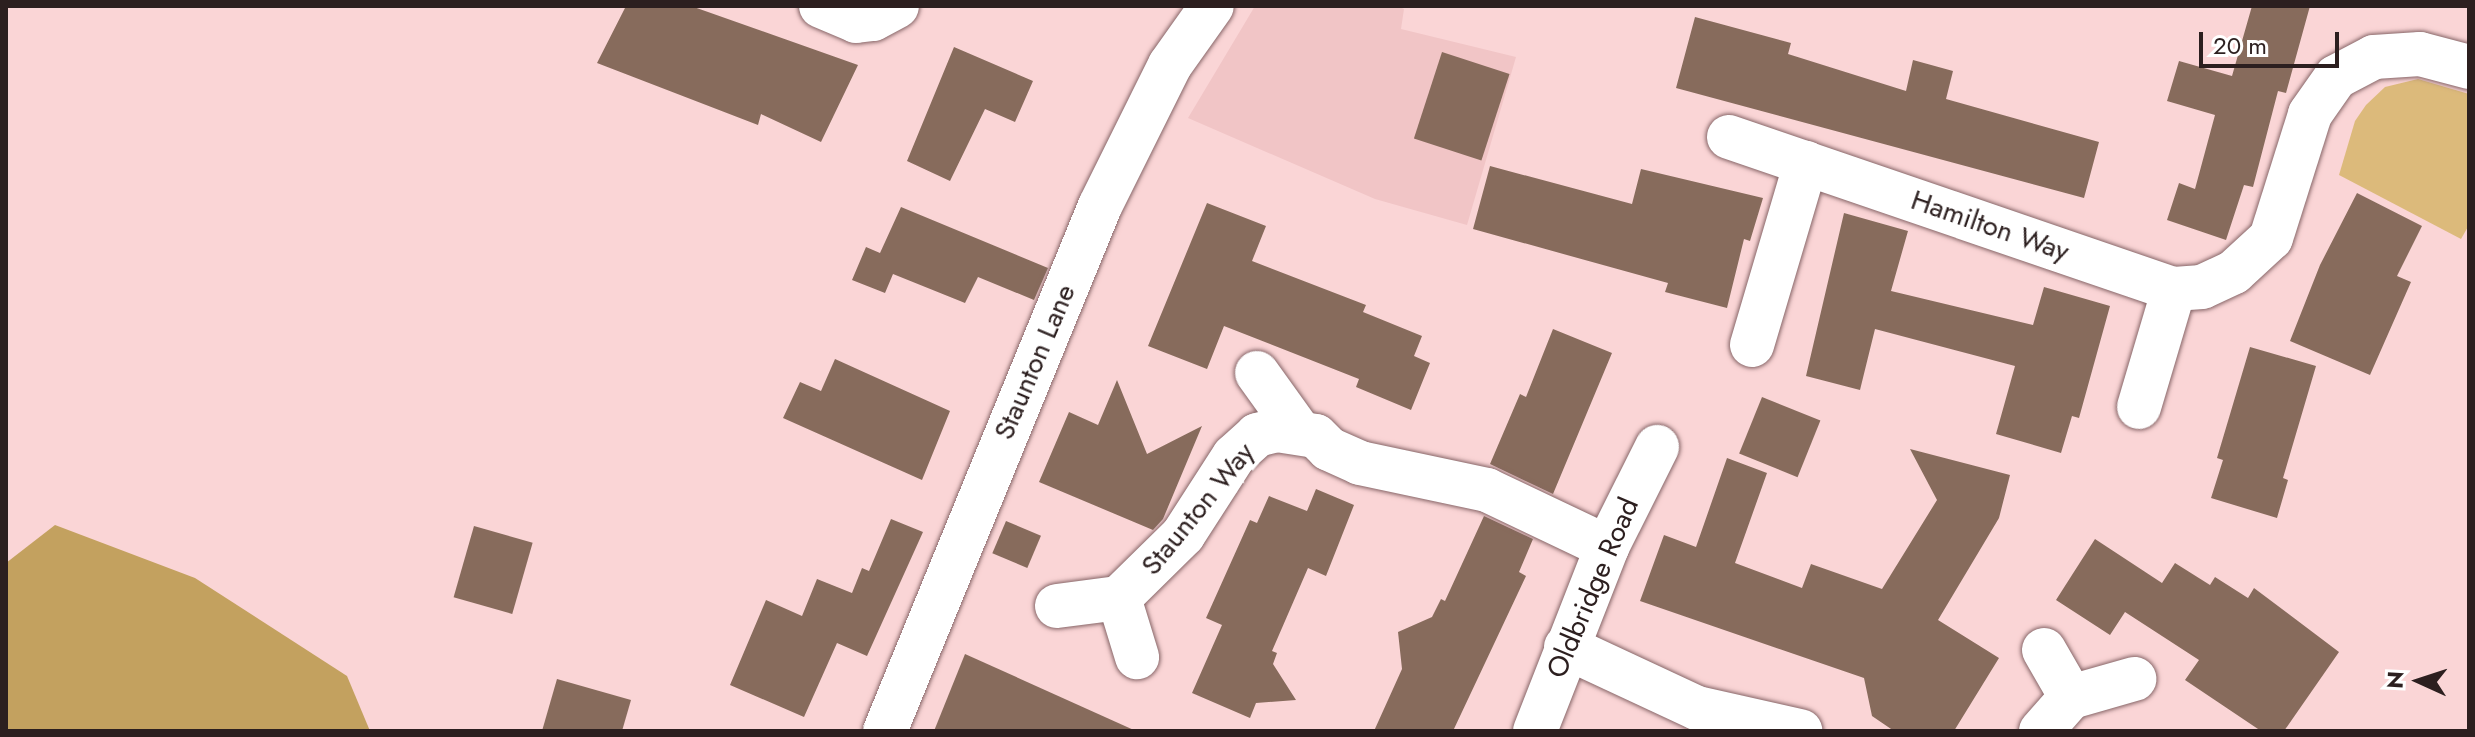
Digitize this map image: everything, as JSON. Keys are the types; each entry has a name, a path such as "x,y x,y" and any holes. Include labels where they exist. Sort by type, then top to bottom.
{"street":[{"path":"821,6 856,21 873,19 897,6"},
{"name":"Staunton Lane","path":"885,731 1100,206 1170,65 1212,6"},
{"name":"Hamilton Way","path":"1729,137 2174,289 2202,287 2234,272 2271,238 2310,114 2336,77 2374,57 2420,54 2469,67"},
{"path":"1752,345 1806,163"},
{"path":"2139,407 2174,289"},
{"path":"1257,373 1298,430 1360,463 1487,490 1607,547"},
{"name":"Staunton Way","path":"1057,606 1119,598 1183,535 1245,446 1257,435 1298,430"},
{"name":"Oldbridge Road","path":"1535,731 1607,547 1657,447"},
{"path":"1119,598 1137,657"},
{"path":"1566,647 1697,708 1800,731"},
{"path":"2044,650 2071,697"},
{"path":"2041,731 2071,697 2134,679"}],"shaded area":[{"path":"1255,6 1398,6 1404,9 1401,29 1516,57 1467,225 1375,199 1188,118"},
{"path":"2418,79 2469,94 2469,225 2461,239 2339,175 2355,121 2366,105 2385,87"},
{"path":"55,525 195,578 347,676 370,731 6,731 6,563"}],"building":[{"path":"626,6 691,6 858,65 821,142 761,114 758,125 597,63"},
{"path":"2252,6 2310,6 2286,93 2278,91 2253,187 2244,185 2226,240 2167,220 2179,183 2195,189 2215,115 2167,101 2179,61 2232,76"},
{"path":"1695,17 1791,43 1788,54 1906,91 1913,60 1953,71 1946,99 2099,142 2084,198 1676,88"},
{"path":"954,47 1033,81 1015,122 985,109 950,181 907,161"},
{"path":"1442,52 1510,74 1481,160 1414,139"},
{"path":"1490,166 1632,204 1641,169 1763,198 1750,241 1744,239 1727,308 1665,292 1668,283 1473,229"},
{"path":"2357,193 2422,226 2397,276 2411,282 2370,375 2290,341 2320,265"},
{"path":"1207,203 1266,226 1252,261 1366,305 1363,312 1422,336 1414,356 1430,363 1411,410 1356,387 1359,379 1224,326 1207,369 1148,346"},
{"path":"901,207 1048,268 1034,300 978,277 965,303 893,274 885,293 852,280 866,247 880,253"},
{"path":"1844,213 1908,231 1891,291 2033,325 2044,287 2110,306 2079,418 2072,416 2061,453 1996,434 2015,366 1875,329 1860,390 1806,376"},
{"path":"1553,329 1612,353 1553,494 1490,464 1520,394 1526,397"},
{"path":"2250,347 2316,366 2283,478 2288,480 2277,518 2211,498 2223,460 2217,458"},
{"path":"835,359 950,411 922,480 783,418 800,382 821,391"},
{"path":"1117,380 1147,454 1202,426 1163,519 1153,530 1039,482 1069,412 1098,425"},
{"path":"1762,397 1820,421 1798,477 1739,454"},
{"path":"1910,449 2010,475 1999,518 1938,620 1999,658 1954,731 1894,731 1872,716 1864,678 1640,601 1664,535 1696,547 1727,458 1767,473 1735,563 1802,588 1811,564 1882,589 1937,500"},
{"path":"1316,489 1354,505 1326,576 1308,568 1272,651 1277,653 1273,664 1296,700 1256,703 1250,718 1192,693 1222,625 1206,618 1250,520 1257,523 1269,496 1307,511"},
{"path":"1484,516 1533,539 1519,572 1526,576 1453,731 1374,731 1402,669 1398,632 1432,617 1441,599 1445,601"},
{"path":"891,519 923,532 867,656 837,643 804,717 730,685 766,600 802,616 817,579 852,593 862,568 869,571"},
{"path":"1006,521 1041,536 1027,568 992,553"},
{"path":"474,526 533,543 512,614 454,597"},
{"path":"2095,539 2162,583 2175,563 2210,585 2215,577 2248,598 2254,588 2339,652 2284,731 2261,731 2185,680 2199,660 2125,612 2110,635 2056,600"},
{"path":"965,654 1136,731 934,731"},
{"path":"557,679 631,700 622,731 542,731"}]}
